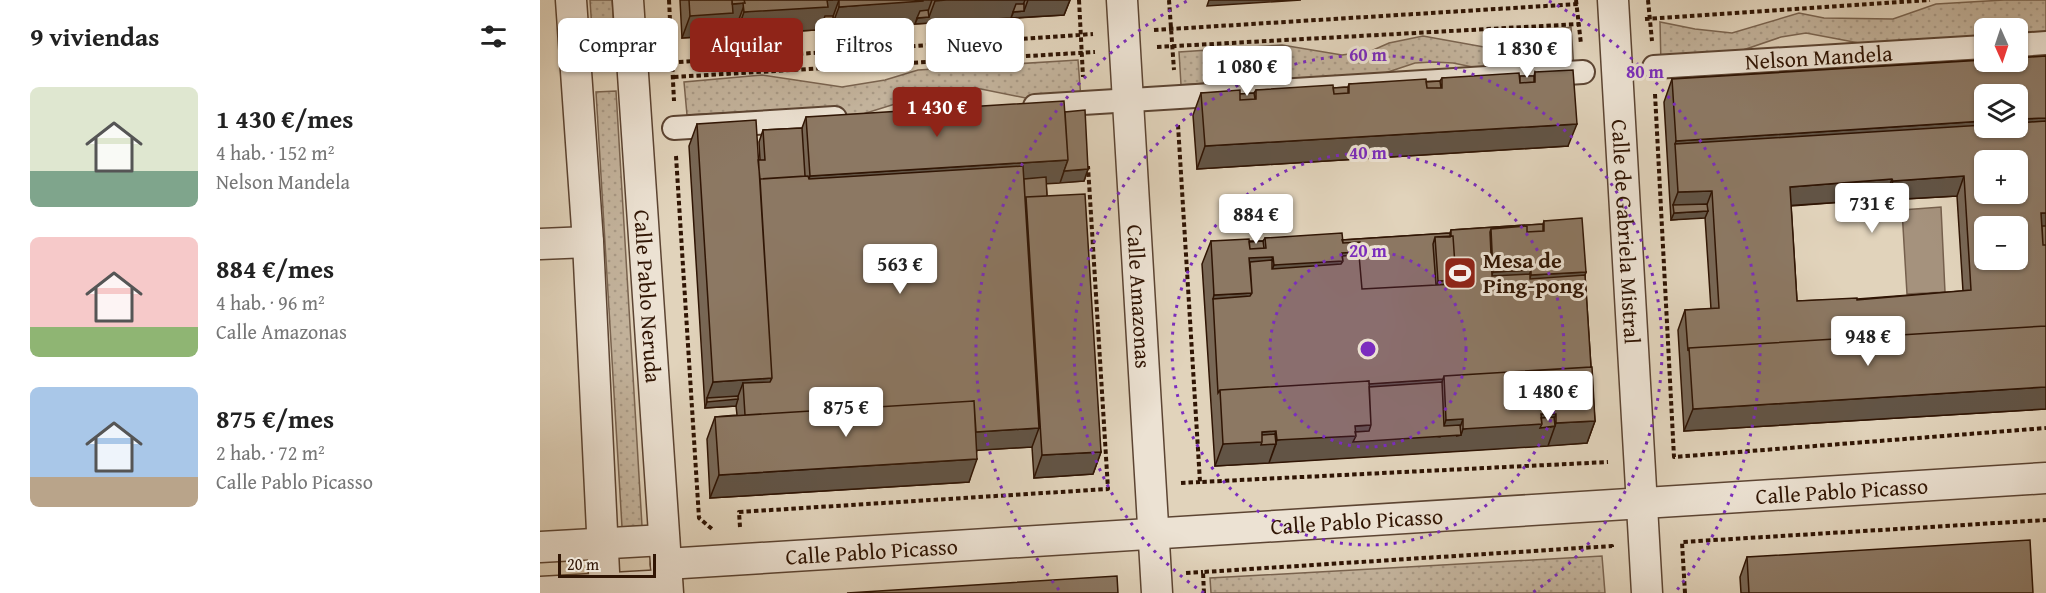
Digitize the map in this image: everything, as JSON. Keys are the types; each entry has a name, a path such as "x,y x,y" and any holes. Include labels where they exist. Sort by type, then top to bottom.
{"street":[{"path":"571,0 588,242 605,590"},
{"name":"Calle Pablo Neruda","path":"628,0 666,571"},
{"name":"Calle Amazonas","path":"1122,0 1157,593"},
{"name":"Calle de Gabriela Mistral","path":"1613,10 1647,593"},
{"path":"2028,44 2046,43"},
{"name":"Nelson Mandela","path":"1654,68 1974,48"},
{"path":"1014,107 1583,72"},
{"path":"674,128 861,117"},
{"path":"540,244 588,242"},
{"name":"Calle Pablo Picasso","path":"540,592 605,590 666,571 1153,533 2046,478"},
{"name":"Calle Pablo Picasso","path":"540,547 602,543 666,571"}],"path":[{"path":"669,0 674,77 674,128 699,518 713,531"},
{"path":"1079,0 1084,103"},
{"path":"1169,0 1200,482 1608,463 1607,451"},
{"path":"1576,0 1583,72"},
{"path":"1648,0 1654,68 1674,458 2046,428"},
{"path":"674,77 1172,46 1579,24 1613,10 1651,19 1930,0"},
{"path":"731,530 740,529 739,512 1108,489 1087,161"},
{"path":"1685,593 1682,542 2046,520"},
{"path":"1204,593 1203,572 1611,546 1612,558"}],"shaded area":[{"path":"590,0 612,0 613,18 591,18"},
{"path":"2046,0 2046,32 2028,32 2028,18 1974,18 1974,38 1875,46 1806,33 1781,37 1708,62 1661,65 1660,22 1732,33 1799,13 1824,18 1893,19 1936,4"},
{"path":"1571,27 1574,69 1507,74 1453,63 1433,62 1415,63 1364,80 1281,85 1245,80 1181,85 1179,52 1282,45 1342,55 1371,51 1389,43 1423,36 1484,47 1497,47"},
{"path":"1078,60 1081,99 1045,102 981,89 950,89 863,114 797,117 756,111 687,115 684,82 762,75 842,87 885,80 918,70 926,70 926,72 1024,72 1024,63"},
{"path":"616,91 642,526 622,527 596,92"},
{"path":"1941,207 1945,292 1907,294 1902,210"},
{"path":"1602,556 1605,593 1211,593 1210,578"}],"building":[{"path":"689,0 732,0 733,13 690,16"},
{"path":"732,0 744,0 745,3 732,4"},
{"path":"744,0 827,0 828,7 744,12"},
{"path":"839,0 923,0 923,1 839,7"},
{"path":"1016,4 1024,4 1024,11 1013,12"},
{"path":"928,10 929,17 917,18 920,11"},
{"path":"2046,56 2046,118 2028,119 2028,84 1974,84 1974,122 1676,141 1672,79 1974,61 1974,72 2028,72 2028,57"},
{"path":"1573,70 1577,124 1205,146 1201,93 1240,90 1240,100 1256,99 1256,90 1333,85 1334,94 1349,93 1349,84 1426,79 1427,88 1442,88 1442,78 1519,73 1520,83 1535,82 1535,72"},
{"path":"1520,76 1534,76 1534,82 1520,83"},
{"path":"1440,81 1441,88 1427,88 1426,82"},
{"path":"1348,87 1348,93 1334,94 1333,88"},
{"path":"1254,93 1255,99 1240,100 1240,94"},
{"path":"1064,101 1068,160 810,176 806,117"},
{"path":"1085,110 1088,169 1064,171 1068,160 1065,112"},
{"path":"756,120 772,378 713,382 697,124"},
{"path":"2046,121 2046,213 2041,213 2043,245 2046,245 2046,326 1689,348 1688,351 1685,310 1719,308 1712,191 1678,192 1675,144 1974,126 1974,138 2028,138 2028,122","holes":["1964,176 1971,290 1857,300 1857,298 1797,301 1790,187"]},
{"path":"802,128 805,176 760,179 758,160 765,160 763,130"},
{"path":"1023,166 1039,428 976,432 974,401 745,415 743,383 770,382 772,378 760,179 808,176 809,179"},
{"path":"1046,177 1047,196 1025,198 1024,179"},
{"path":"1888,192 1888,205 1846,208 1846,195"},
{"path":"1085,194 1101,452 1042,455 1026,197"},
{"path":"1707,204 1708,211 1674,213 1673,205"},
{"path":"1582,218 1586,272 1531,275 1531,270 1493,272 1491,229 1527,226 1527,232 1544,231 1544,221"},
{"path":"1543,224 1543,231 1527,232 1527,226 1491,229 1492,276 1530,274 1530,279 1585,275 1591,367 1444,376 1443,379 1369,384 1369,381 1220,390 1218,393 1213,299 1250,296 1252,293 1250,262 1272,260 1272,269 1341,264 1342,256 1359,255 1362,289 1455,284 1451,230"},
{"path":"2042,226 2046,226 2046,245 2043,245"},
{"path":"1342,233 1343,243 1360,242 1361,252 1342,253 1343,261 1274,265 1273,257 1249,258 1252,293 1214,295 1211,241 1249,239 1250,249 1266,248 1265,238"},
{"path":"1450,233 1450,237 1435,237 1433,244 1436,285 1362,289 1360,242 1343,243 1342,240"},
{"path":"1453,236 1456,280 1438,281 1435,237"},
{"path":"1263,241 1264,248 1250,249 1249,242"},
{"path":"2046,326 2046,387 1693,409 1689,348"},
{"path":"1592,367 1595,421 1556,423 1556,414 1541,414 1542,424 1463,429 1463,419 1446,420 1444,376"},
{"path":"1369,381 1371,425 1355,426 1356,436 1277,440 1276,431 1262,432 1262,442 1223,444 1220,390"},
{"path":"1442,382 1444,426 1460,425 1461,435 1353,442 1355,432 1369,431 1371,425 1369,387"},
{"path":"738,396 738,399 707,402 707,398"},
{"path":"974,401 977,459 719,475 715,417"},
{"path":"1554,417 1555,426 1540,428 1541,418"},
{"path":"1275,434 1276,444 1261,445 1262,435"},
{"path":"2030,540 2033,593 1749,593 1747,557"},
{"path":"1117,576 1118,593 847,593"}],"place":[{"name":"Mesa de Ping-pong","path":"1460,273"}]}
